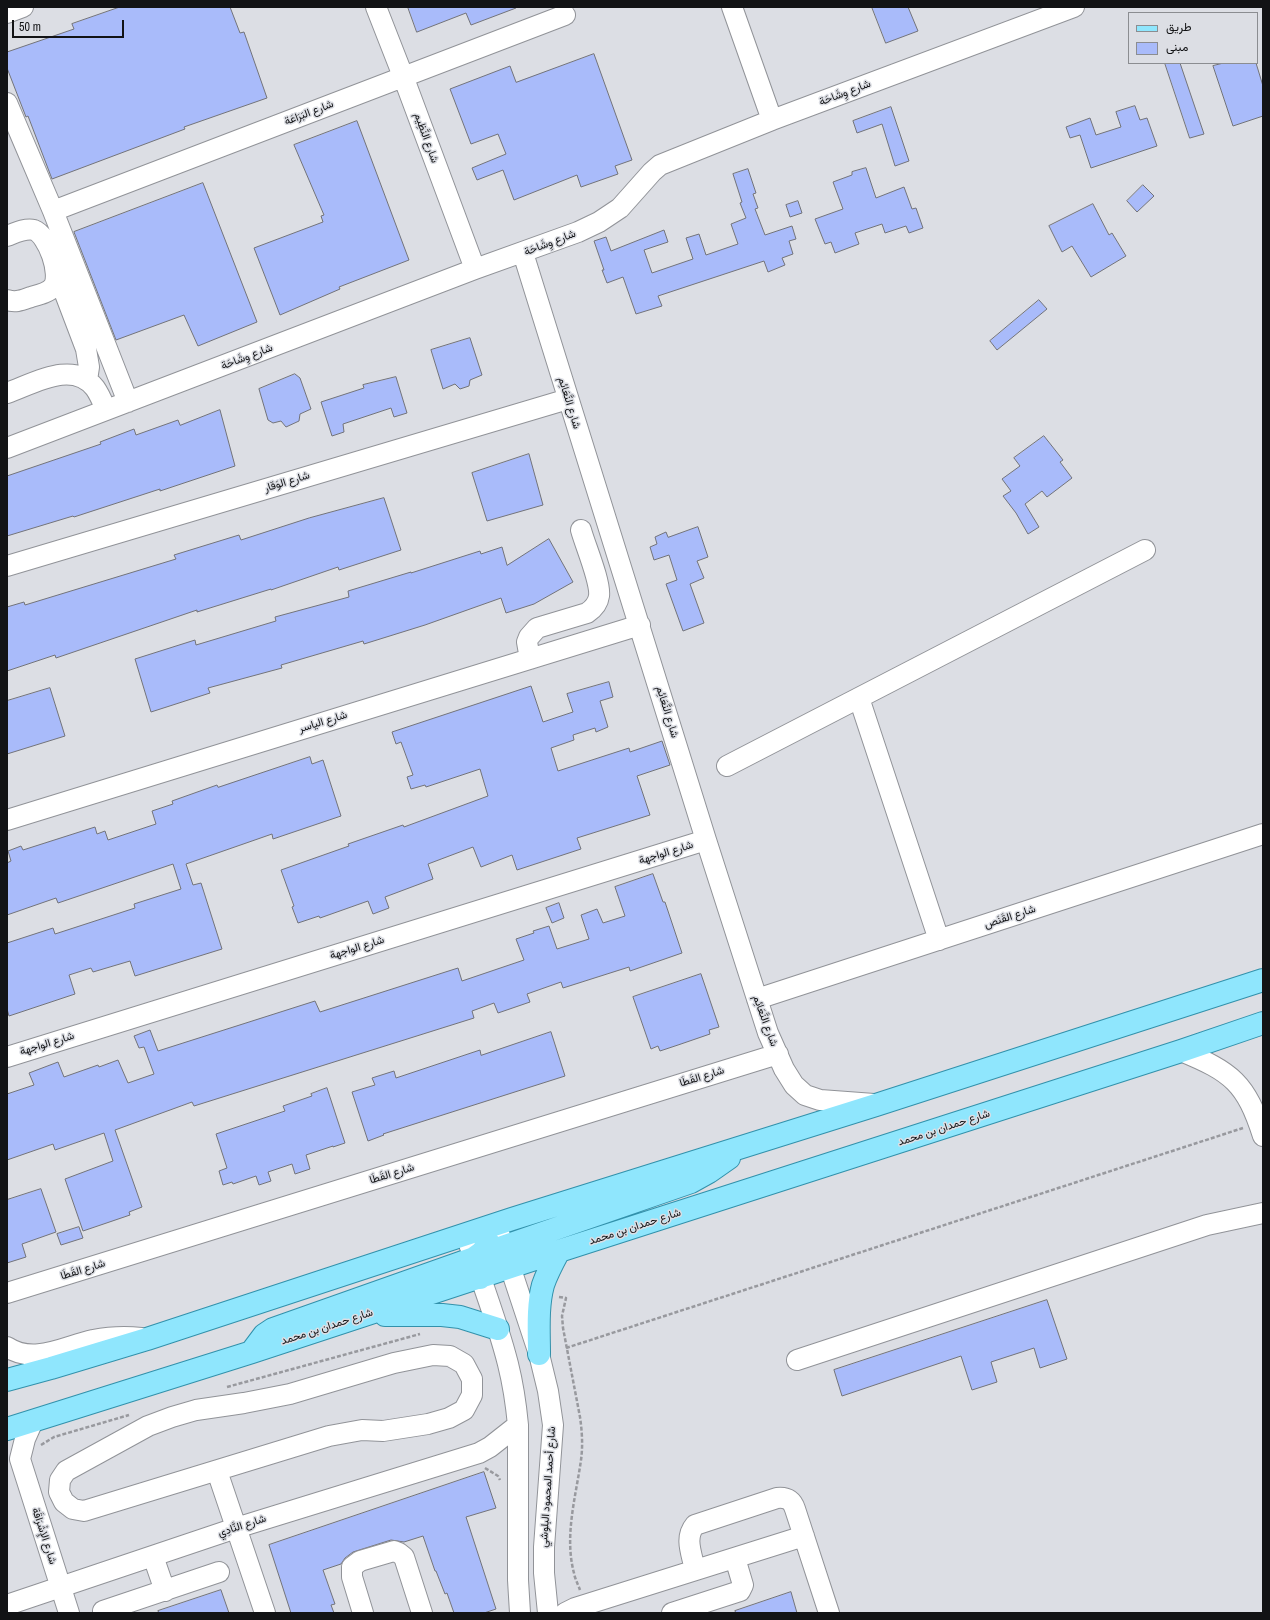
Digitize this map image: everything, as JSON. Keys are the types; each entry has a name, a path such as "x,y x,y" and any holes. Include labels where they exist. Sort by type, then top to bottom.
{"main road":[{"path":"7,1380 147,1339 496,1224 876,1105 1263,980"},
{"name":"شارع حمدان بن محمد","path":"7,1429 362,1316 477,1268 511,1268 559,1251 1181,1051 1263,1023"},
{"path":"252,1352 264,1335 278,1326 477,1268 487,1256 504,1246 691,1182 709,1172 742,1147"},
{"path":"477,1268 495,1232 496,1224"},
{"path":"539,1354 539,1312 542,1292 546,1278 559,1251"},
{"path":"362,1316 442,1315 460,1317 498,1329"}],"street":[{"path":"7,13 23,7"},
{"name":"شارع النَّظِيم","path":"376,7 475,269"},
{"path":"732,7 772,120"},
{"name":"شارع وِشَاحَة","path":"7,448 475,269 578,232 599,222 620,208 660,165 772,120 1074,7"},
{"name":"شارع البَرَاعَة","path":"53,211 565,15"},
{"path":"7,103 53,211 128,402"},
{"path":"7,236 28,230 38,232 45,239 86,349 89,367 87,380"},
{"name":"شارع النَّعَائِم","path":"523,253 706,840 768,1033 784,1069 794,1085 805,1095 820,1100 876,1105"},
{"path":"7,300 16,302 51,290 57,280 56,270"},
{"path":"7,394 52,376 64,374 76,375 87,380 95,387 106,410"},
{"name":"شارع الوَقار","path":"7,566 568,399"},
{"path":"530,659 526,642 532,632 542,626 587,613 592,609 599,598 598,584 581,530"},
{"path":"727,766 1145,550"},
{"name":"شارع الياسر","path":"7,820 640,625"},
{"path":"859,698 939,940"},
{"name":"شارع القَنَص","path":"757,1000 1263,834"},
{"name":"شارع الواجهة","path":"7,1056 706,840"},
{"path":"1181,1051 1211,1063 1234,1081 1249,1100 1261,1130"},
{"name":"شارع القَطَا","path":"7,1293 778,1054"},
{"path":"797,1360 1186,1232 1235,1218 1263,1213"},
{"name":"شارع أحمد المحمود البلوشي","path":"496,1224 539,1354 548,1391 553,1425 544,1547 544,1573 548,1613"},
{"path":"466,1235 498,1329 513,1383 518,1425 518,1610"},
{"path":"7,1347 24,1355 37,1355 106,1338 127,1337 147,1339"},
{"path":"434,1356 450,1356 455,1358 464,1364 472,1379 472,1395 464,1410 449,1418 406,1428 383,1431 362,1430 329,1436 217,1471 84,1511 73,1509 64,1502 59,1492 60,1480 66,1470 148,1426 196,1410 290,1394 394,1363 434,1356"},
{"name":"شارع الإِشْرَاقَة","path":"33,1421 25,1439 13,1453 69,1613"},
{"name":"شارع النَّادِي","path":"15,1607 61,1588 236,1528 479,1453 490,1447 518,1425"},
{"name":"شارع النَّادِي","path":"479,1453 497,1454 518,1466"},
{"path":"217,1471 265,1613"},
{"path":"695,1570 688,1538 690,1530 695,1525 702,1521 783,1497 789,1499 793,1503 829,1613"},
{"path":"565,1613 585,1604 804,1536"},
{"path":"363,1613 352,1577 352,1567 360,1561 394,1551 404,1557 422,1613"},
{"path":"154,1556 164,1591"},
{"path":"672,1613 740,1591 743,1585 735,1558"},
{"path":"103,1611 219,1572"},
{"path":"546,1588 565,1601 574,1604 585,1604"}],"path":[{"path":"566,1348 1261,1130"},
{"path":"226,1387 421,1334"},
{"path":"39,1448 54,1437 130,1415"},
{"path":"479,1453 483,1467 498,1476 501,1486"}],"building":[{"path":"120,7 230,7 240,33 244,32 267,98 184,127 185,129 52,179 28,116 26,117 7,68 7,52 74,29 72,24"},
{"path":"408,7 516,8 471,25 466,13 417,32"},
{"path":"872,7 908,7 918,31 886,43"},
{"path":"594,54 632,160 615,166 618,174 581,187 577,175 514,200 503,170 477,180 472,168 506,154 498,134 471,144 450,89 510,66 516,82"},
{"path":"1165,64 1180,64 1204,134 1190,138"},
{"path":"1220,64 1256,64 1263,86 1263,116 1233,126 1213,66"},
{"path":"1135,106 1140,120 1147,118 1157,146 1091,168 1080,135 1070,138 1066,127 1090,118 1096,135 1121,127 1116,112"},
{"path":"891,107 909,161 895,166 882,124 857,133 853,121"},
{"path":"357,121 409,260 339,287 340,289 280,315 254,248 323,222 321,216 324,215 294,145"},
{"path":"866,168 876,198 904,187 912,209 916,208 923,228 909,233 906,226 885,233 882,224 855,233 859,244 835,253 831,242 825,244 815,219 843,209 833,182 852,175 852,172"},
{"path":"748,169 756,193 753,194 758,208 755,209 765,235 792,226 796,239 789,241 793,254 782,258 785,265 768,272 764,261 658,296 662,306 636,314 623,277 607,283 594,241 606,237 611,251 664,230 668,242 644,250 652,273 693,259 686,238 699,234 706,255 738,244 731,224 746,218 740,203 742,202 733,174"},
{"path":"203,183 257,322 198,346 184,315 116,340 74,232"},
{"path":"1143,185 1154,196 1137,212 1127,201"},
{"path":"798,201 802,213 790,217 786,205"},
{"path":"1093,204 1109,235 1112,233 1126,256 1091,277 1072,246 1062,252 1049,226"},
{"path":"1039,300 1047,309 997,350 990,341"},
{"path":"470,338 482,375 470,380 469,386 460,389 455,384 443,389 431,350"},
{"path":"295,374 300,378 311,409 300,414 299,421 286,427 281,421 273,423 268,420 259,389"},
{"path":"396,377 407,413 394,417 391,408 343,424 344,432 332,436 321,402 364,388 363,385"},
{"path":"220,410 235,466 160,491 160,489 74,517 73,516 7,536 7,476 101,444 100,442 134,429 136,435 178,420 180,425"},
{"path":"1044,436 1063,460 1060,462 1072,478 1047,497 1042,491 1025,504 1039,527 1028,534 1016,513 1003,496 1011,491 1002,479 1020,466 1014,458"},
{"path":"529,454 543,505 487,521 472,473"},
{"path":"384,498 401,550 339,570 338,567 271,590 197,612 197,610 56,658 55,655 7,671 7,607 24,602 25,605 176,559 174,555 239,535 241,540 309,518"},
{"path":"698,527 708,557 697,561 704,578 690,584 704,623 683,631 666,584 677,580 669,555 654,560 650,547 657,544 655,537 666,532 668,537"},
{"path":"549,539 573,582 534,604 506,613 501,598 425,625 364,644 363,641 281,665 282,668 208,688 210,693 151,712 135,659 195,640 196,645 276,621 275,617 349,597 348,591 480,551 481,554 502,547 507,565"},
{"path":"609,682 613,697 600,701 608,727 596,732 595,728 573,735 574,740 551,748 558,771 629,748 630,752 662,741 670,765 637,776 650,815 577,838 581,849 517,870 512,855 481,867 473,847 428,864 433,879 385,897 389,908 373,914 368,901 320,918 319,916 298,923 292,907 294,906 281,870 349,846 348,844 403,825 404,827 488,796 480,769 426,787 425,785 411,789 407,777 413,775 401,742 396,744 392,732 531,686 543,722 573,712 567,694"},
{"path":"50,688 65,736 7,754 7,701"},
{"path":"310,757 312,764 323,760 341,816 273,839 272,834 186,864 193,885 201,883 222,949 135,976 130,961 93,972 91,968 69,975 75,994 9,1016 7,1009 7,943 53,928 55,934 135,908 134,904 181,889 173,864 58,903 56,898 7,915 7,863 11,861 8,851 21,846 23,850 95,827 97,834 105,831 108,840 156,824 152,811 173,804 172,801 217,785 218,787"},
{"path":"653,874 663,902 665,902 682,953 630,971 629,967 563,988 561,982 527,994 530,1002 498,1013 494,1003 472,1011 474,1018 194,1106 192,1102 115,1130 142,1207 129,1212 130,1215 83,1231 65,1179 113,1161 104,1133 55,1150 53,1144 7,1160 7,1094 34,1085 29,1073 58,1062 64,1077 98,1065 99,1067 118,1060 128,1083 154,1074 144,1047 139,1048 134,1036 150,1030 158,1051 315,1001 320,1012 458,968 462,981 524,960 516,939 534,933 533,931 549,926 557,949 589,939 581,915 597,909 603,923 625,916 615,887"},
{"path":"559,903 564,918 552,923 546,908"},
{"path":"701,974 719,1027 709,1030 710,1034 660,1051 658,1046 651,1049 633,997"},
{"path":"551,1032 565,1076 383,1134 384,1135 368,1141 352,1092 375,1085 372,1078 394,1071 396,1078 480,1050 481,1055"},
{"path":"327,1088 345,1143 306,1155 310,1169 295,1174 292,1164 268,1172 271,1181 259,1185 256,1176 233,1184 232,1182 223,1185 219,1171 227,1168 216,1134 285,1111 283,1106 312,1096 311,1094"},
{"path":"41,1189 56,1232 22,1244 26,1257 7,1263 7,1200"},
{"path":"79,1227 83,1238 61,1245 57,1234"},
{"path":"1047,1300 1067,1359 1040,1368 1034,1348 991,1362 997,1382 972,1390 961,1356 842,1396 834,1370"},
{"path":"484,1472 496,1508 466,1517 496,1609 484,1613 454,1613 447,1593 445,1594 435,1571 423,1536 404,1542 391,1540 353,1552 345,1558 341,1564 323,1570 335,1604 331,1605 334,1613 291,1613 269,1545"},
{"path":"221,1590 229,1613 159,1613 158,1611"},
{"path":"791,1592 797,1613 736,1613 735,1611"}]}
